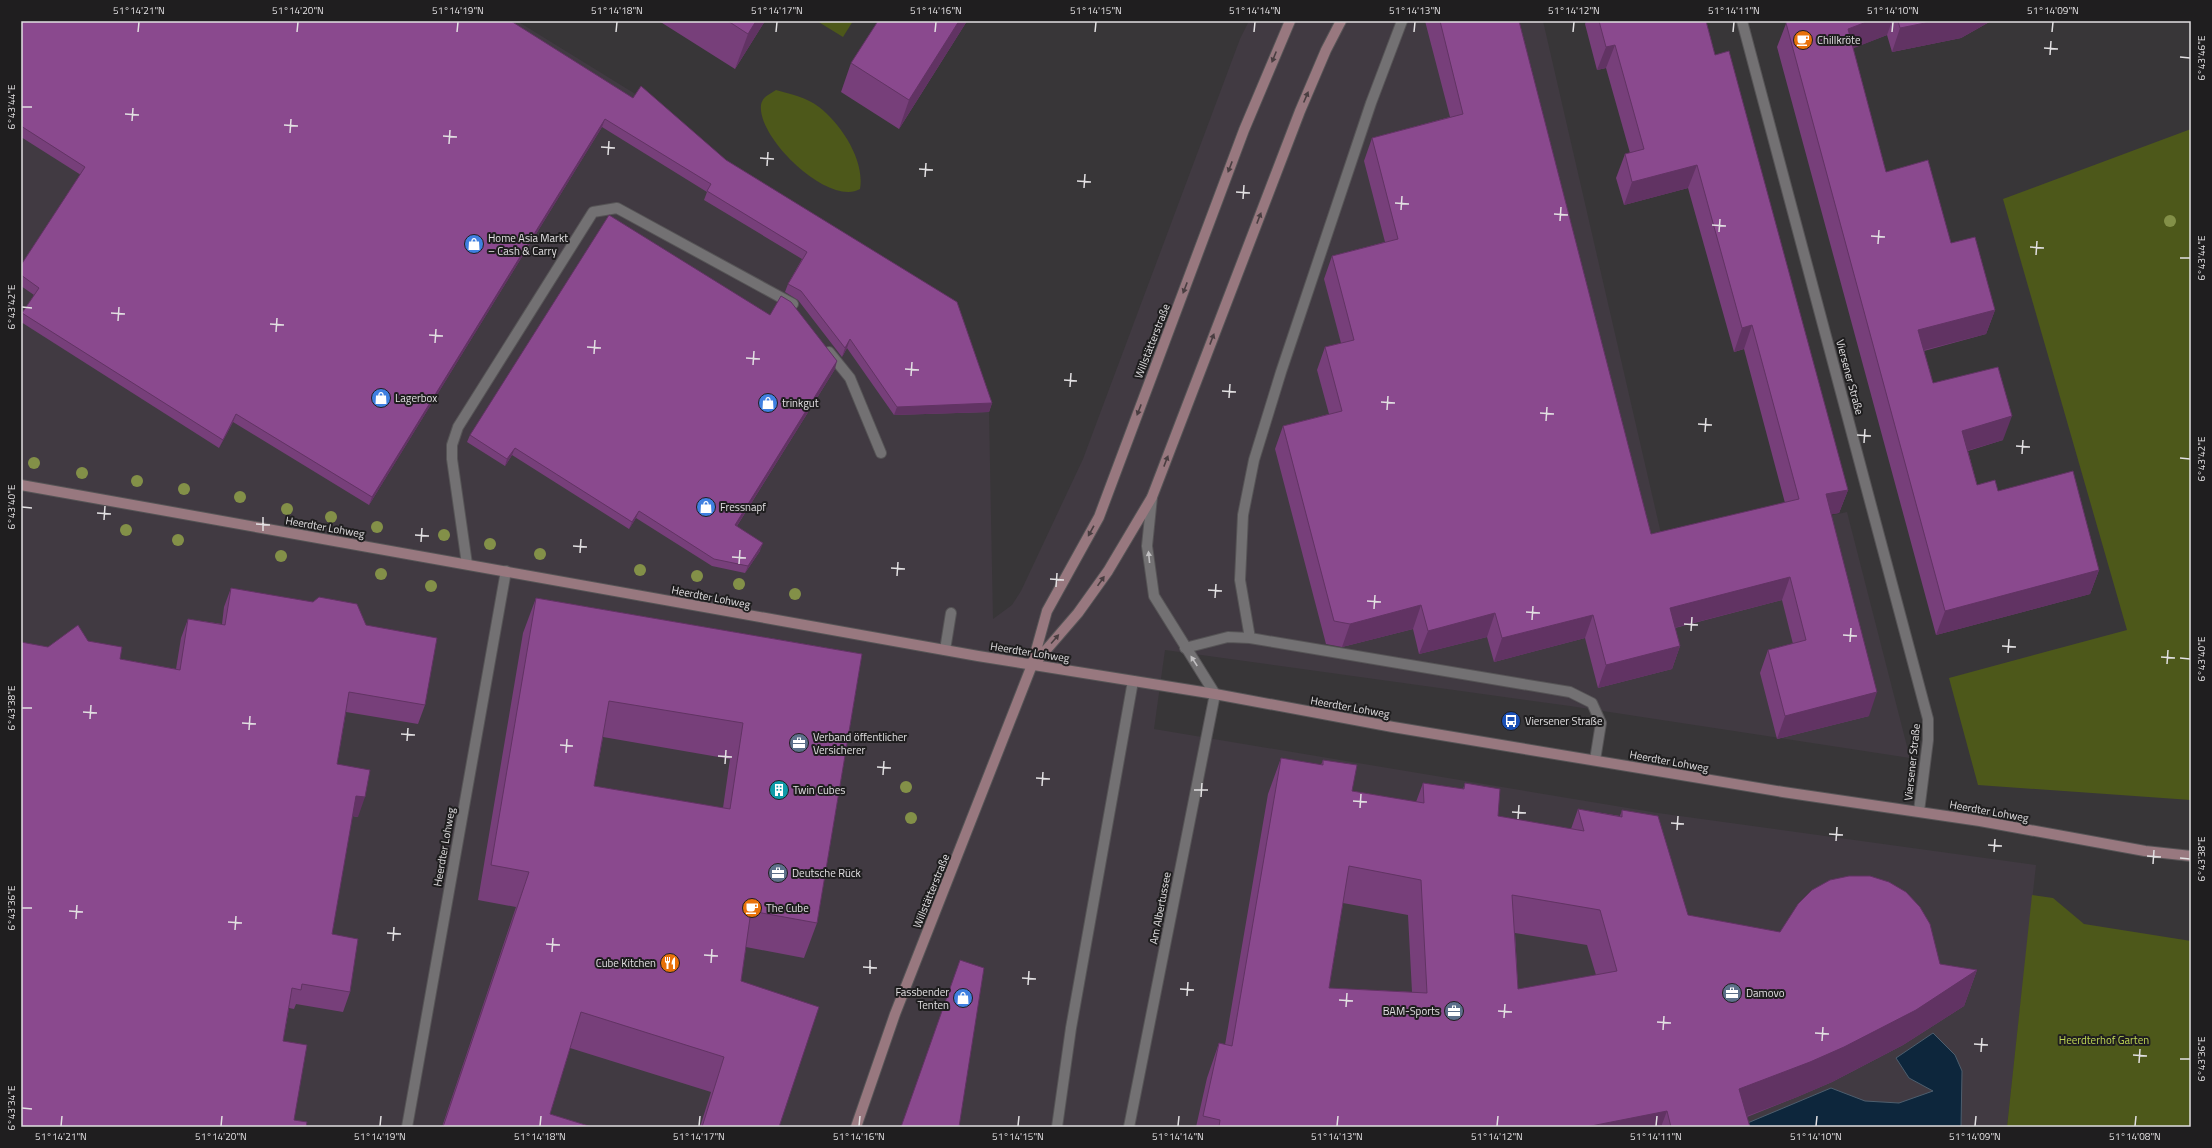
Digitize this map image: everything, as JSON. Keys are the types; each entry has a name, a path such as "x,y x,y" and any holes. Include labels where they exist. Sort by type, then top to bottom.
{"street":[{"name":"Willstätterstraße","path":"856,1127 895,1014 1032,665 1047,611 1099,517 1244,130 1290,21"},
{"name":"Willstätterstraße","path":"1032,665 1078,613 1108,571 1152,497 1300,111 1326,50 1341,21"},
{"path":"1250,638 1240,580 1243,515 1254,460 1284,364 1368,110 1402,21"},
{"name":"Viersener Straße","path":"1742,21 1928,719 1928,740 1919,811"},
{"path":"467,564 452,459 452,445 458,427 593,212 618,208 793,304 798,311"},
{"path":"822,341 850,378 881,453"},
{"name":"Heerdter Lohweg","path":"21,485 506,571 756,618 1032,665 1215,694 1392,727 1783,792 1919,811 2145,851 2191,856"},
{"name":"Willstätterstraße","path":"1152,497 1147,546 1154,596 1215,694"},
{"name":"Heerdter Lohweg","path":"407,1127 506,571"},
{"path":"945,650 951,612"},
{"path":"1185,648 1228,637 1250,638 1570,692 1592,704 1601,723 1595,760"},
{"path":"1057,1127 1071,1028 1133,681"},
{"name":"Am Albertussee","path":"1129,1127 1215,694"}],"shaded area":[{"path":"21,21 517,21 637,95 722,169 954,311 989,412 993,619 1012,605 1021,591 1083,459 1240,39 1249,21 1543,21 1665,551 1847,512 1910,758 1570,706 1165,650 1154,729 1658,813 2036,865 2007,1127 21,1127"}],"green space":[{"path":"817,21 853,21 843,37"},
{"path":"776,90 798,96 809,101 819,107 835,123 850,144 855,155 861,178 860,189 847,192 831,188 814,179 797,166 782,151 770,135 763,119 761,105 769,94"},
{"path":"2191,129 2191,800 1978,785 1949,678 2127,630 2003,199"},
{"name":"Heerdterhof Garten","path":"2032,895 2053,898 2084,924 2191,941 2191,1127 2007,1127"}],"water":[{"path":"1933,1033 1955,1055 1962,1071 1961,1127 1738,1127 1831,1088 1865,1101 1899,1103 1933,1091 1909,1078 1896,1058"}],"building":[{"path":"21,21 511,21 633,98 641,86 726,160 957,302 992,403 897,407 850,339 845,348 801,291 788,284 807,252 707,191 711,184 605,119 372,497 236,414 223,440 22,313 39,288 21,275 21,265 85,167 21,126"},
{"path":"728,21 756,21 748,34"},
{"path":"878,21 959,21 909,100 851,63"},
{"path":"1440,21 1519,21 1651,534 1799,499 1752,325 1742,328 1697,165 1632,182 1625,154 1644,149 1615,45 1606,47 1599,21 1706,21 1715,55 1729,51 1848,490 1826,494 1877,692 1785,716 1768,650 1806,640 1790,577 1670,608 1680,646 1606,665 1593,615 1502,638 1495,613 1428,631 1421,605 1350,624 1334,621 1283,426 1342,411 1325,347 1354,340 1332,256 1398,239 1372,138 1463,114"},
{"path":"1787,21 1869,21 1848,29 1886,172 1928,160 1951,243 1975,237 1995,310 1918,330 1933,383 1998,367 2012,416 1962,431 1977,485 1995,480 1998,491 2073,471 2099,570 1945,611 1786,23"},
{"path":"1898,21 1935,21 1900,28"},
{"path":"609,215 770,315 781,296 791,302 837,361 735,525 763,543 748,566 714,559 639,511 632,522 515,448 507,459 470,435"},
{"path":"231,588 313,602 319,597 357,604 366,625 437,638 425,705 349,692 337,764 370,770 365,797 356,796 332,934 358,939 350,992 302,984 301,990 292,988 283,1041 307,1045 294,1120 307,1122 306,1127 21,1127 21,642 48,647 78,625 88,641 122,647 120,659 180,670 188,619 225,625"},
{"path":"536,598 862,654 817,923 751,911 741,981 819,1007 779,1127 702,1127 724,1057 581,1012 550,1114 592,1127 443,1127 529,872 491,865","holes":["609,701 743,723 730,809 594,786"]},
{"path":"1281,758 1323,765 1323,760 1357,765 1352,791 1424,803 1423,783 1464,789 1465,783 1500,789 1498,816 1584,831 1578,809 1622,817 1622,810 1658,816 1688,915 1780,932 1798,904 1812,890 1830,880 1849,876 1870,876 1889,882 1906,892 1920,907 1930,924 1940,964 1977,970 1916,1010 1844,1047 1810,1062 1739,1089 1750,1127 1671,1127 1667,1111 1586,1127 1219,1127 1220,1120 1203,1116 1219,1043 1232,1046","holes":["1349,866 1421,880 1427,993 1329,988","1512,895 1600,910 1617,971 1518,989"]},
{"path":"960,960 984,968 959,1127 901,1127"}],"place":[{"name":"Chillkröte","path":"1803,40"},
{"name":"Home Asia Markt – Cash & Carry","path":"474,244"},
{"name":"Lagerbox","path":"381,398"},
{"name":"trinkgut","path":"768,403"},
{"name":"Fressnapf","path":"706,507"},
{"name":"Viersener Straße","path":"1511,721"},
{"name":"Verband öffentlicher Versicherer","path":"799,743"},
{"name":"Twin Cubes","path":"779,790"},
{"name":"Deutsche Rück","path":"778,873"},
{"name":"The Cube","path":"752,908"},
{"name":"Cube Kitchen","path":"670,963"},
{"name":"Damovo","path":"1732,993"},
{"name":"Fassbender Tenten","path":"963,998"},
{"name":"BAM-Sports","path":"1454,1011"}]}
